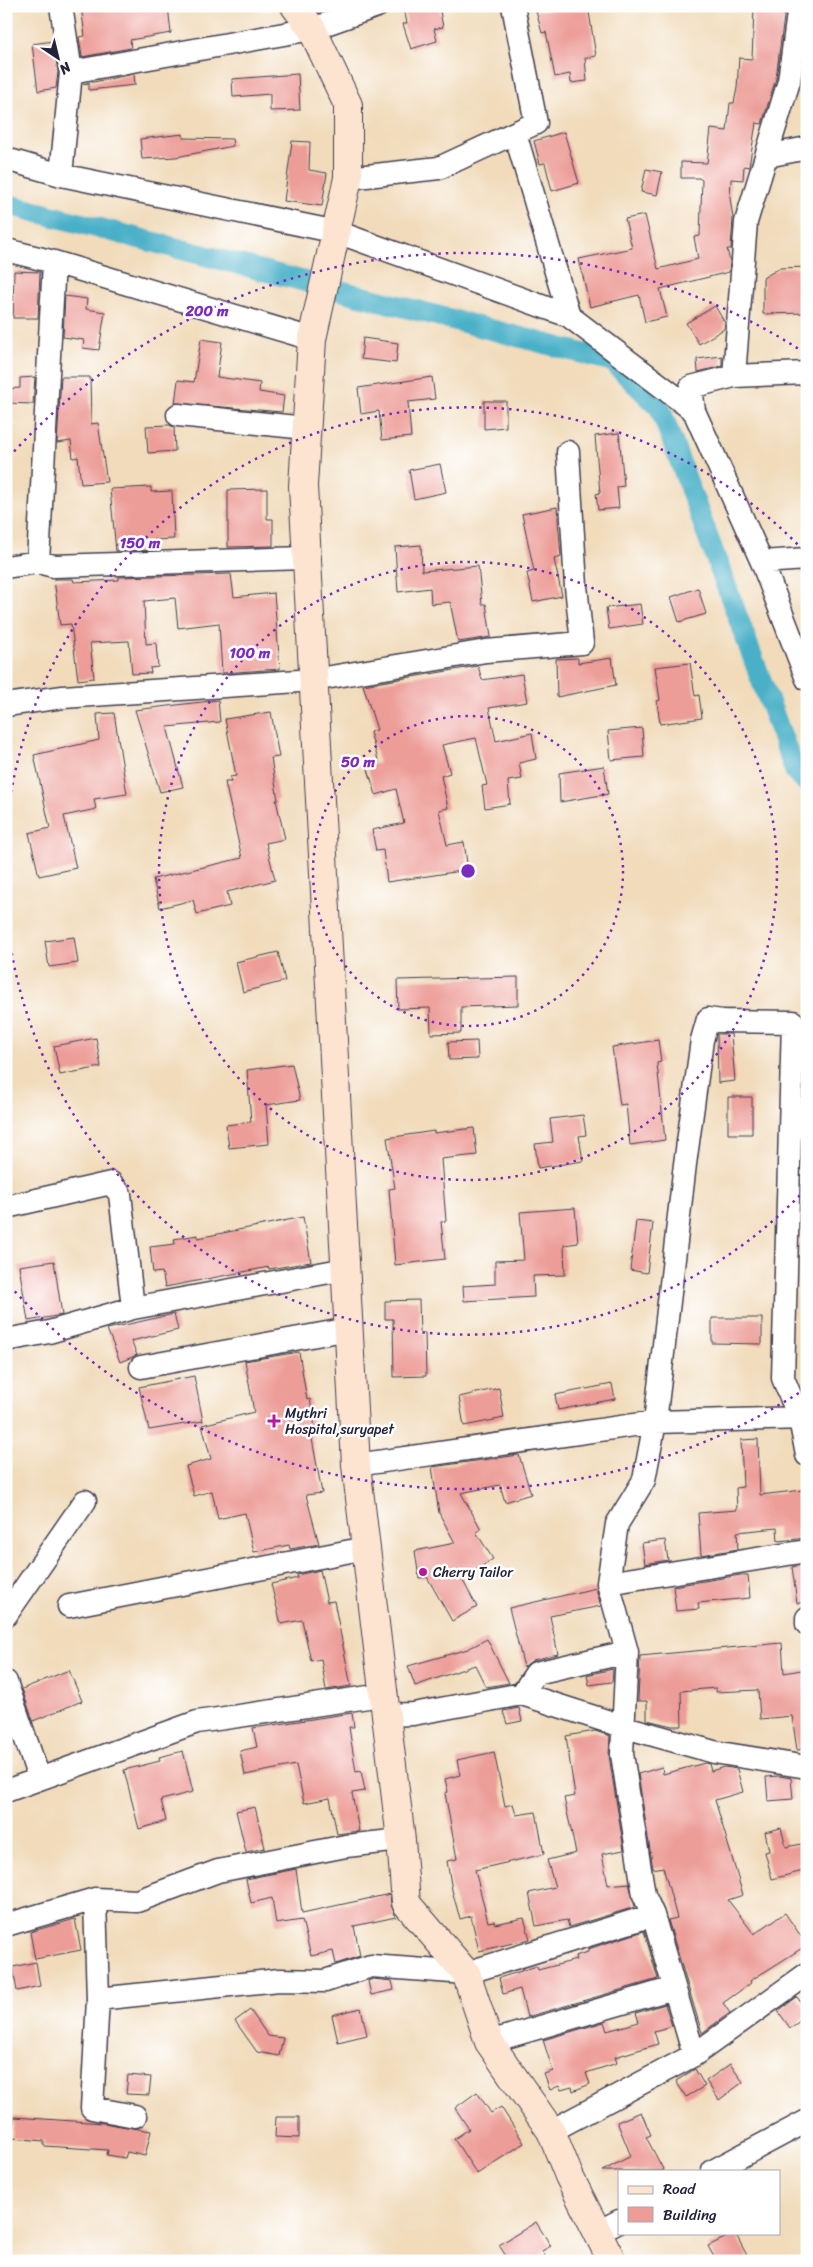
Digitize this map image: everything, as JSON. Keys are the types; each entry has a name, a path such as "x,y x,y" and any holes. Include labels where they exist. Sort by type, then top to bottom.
{"main road":[{"path":"295,6 312,29 348,105 348,178 313,335 303,486 356,1464 383,1705 401,1840 406,1903 466,1973 489,2042 551,2131 570,2176 608,2226 612,2261"}],"street":[{"path":"60,175 71,72 61,6"},
{"path":"71,72 312,29 377,6"},
{"path":"348,178 439,168 536,123 513,6"},
{"path":"734,376 746,222 790,81 800,6"},
{"path":"515,133 570,316"},
{"path":"766,156 807,148"},
{"path":"6,159 60,175 335,237 570,316 694,411"},
{"path":"6,250 313,335"},
{"path":"38,562 54,262"},
{"path":"807,374 734,376 691,386 694,411 762,562 807,679"},
{"path":"178,415 306,428"},
{"path":"6,705 63,697 313,680 486,651 582,643 576,586 568,452"},
{"path":"6,567 38,562 54,566 306,558"},
{"path":"762,562 807,559"},
{"path":"694,2055 653,1915 644,1895 624,1764 627,1652 608,1584 617,1524 644,1480 655,1422 685,1164 702,1040 708,1019 722,1022 793,1022 783,1378 804,1418 807,1455"},
{"path":"6,1207 111,1183 120,1194 133,1308"},
{"path":"6,1340 49,1332 133,1308 346,1269"},
{"path":"141,1368 349,1328"},
{"path":"356,1464 655,1422 804,1418"},
{"path":"6,1615 85,1501"},
{"path":"69,1606 366,1548"},
{"path":"608,1584 807,1550"},
{"path":"807,1618 807,1624"},
{"path":"522,1694 536,1673 627,1652"},
{"path":"6,1682 39,1778"},
{"path":"6,1791 197,1722 383,1705 413,1714 522,1694 625,1728 714,1752 807,1767"},
{"path":"6,1925 95,1899 138,1901 218,1871 346,1846 401,1840"},
{"path":"95,1899 98,1999 92,2108 135,2116"},
{"path":"98,1999 279,1980 324,1980 371,1966 466,1973 653,1915"},
{"path":"551,2131 694,2055 807,1974"},
{"path":"489,2042 674,1988"},
{"path":"715,2170 807,2121"}],"building":[{"path":"81,6 168,6 171,33 130,40 131,48 82,57 79,37 85,36"},
{"path":"418,6 439,6 443,27 434,29 437,41 411,49 403,24 407,23 404,9"},
{"path":"588,6 596,56 585,58 587,81 571,83 570,74 555,77 546,32 542,33 536,11"},
{"path":"754,9 785,9 776,78 762,124 756,123 749,167 744,166 743,180 731,179 730,198 733,218 731,249 727,249 730,262 729,272 660,289 667,317 645,322 639,295 590,307 579,259 632,248 625,219 645,215 658,269 698,259 694,237 700,236 702,180 699,178 681,178 681,162 707,163 711,129 727,131 730,103 734,103 737,88 739,58 752,59"},
{"path":"53,41 58,72 56,88 38,91 32,44"},
{"path":"134,74 135,85 89,90 89,83 83,84"},
{"path":"298,74 300,110 270,111 270,94 233,97 232,79"},
{"path":"564,132 579,183 552,191 545,163 540,164 534,141"},
{"path":"183,134 183,138 232,139 233,146 176,157 142,159 140,139"},
{"path":"292,141 310,142 309,170 327,173 322,206 284,201"},
{"path":"646,169 662,172 657,195 641,192"},
{"path":"807,267 807,313 763,314 763,278 780,268"},
{"path":"14,271 40,272 38,318 13,318"},
{"path":"65,296 87,299 86,309 105,312 99,350 83,348 84,340 63,337"},
{"path":"715,306 725,323 724,329 699,344 686,323"},
{"path":"363,338 398,343 396,363 361,359"},
{"path":"201,339 222,342 217,377 260,383 259,392 284,396 282,412 175,403 178,380 194,382"},
{"path":"722,356 722,366 698,372 697,359"},
{"path":"35,377 33,404 6,403 6,389 20,388 20,378"},
{"path":"61,377 90,377 91,424 98,423 107,482 81,484 78,457 73,458 71,441 57,443"},
{"path":"432,377 435,399 408,402 411,437 382,440 379,411 361,414 358,388"},
{"path":"484,401 506,401 506,427 484,429"},
{"path":"169,425 174,427 175,451 148,453 146,426"},
{"path":"619,433 624,486 617,487 619,508 598,510 596,494 600,493 595,436"},
{"path":"440,464 446,492 414,499 409,470"},
{"path":"151,487 151,492 172,491 174,539 153,540 153,550 116,551 110,489"},
{"path":"267,489 267,519 273,519 273,546 228,547 228,490"},
{"path":"557,507 561,557 554,559 562,596 533,602 527,573 534,571 522,514"},
{"path":"421,545 422,571 478,566 482,604 486,604 491,637 458,642 450,602 431,604 430,588 398,592 395,547"},
{"path":"231,574 234,597 274,593 280,669 222,673 219,623 178,628 175,598 144,601 146,644 156,643 158,667 150,668 151,673 132,674 129,641 90,643 94,678 78,680 71,624 60,625 54,579 73,579 74,582 119,580 119,577"},
{"path":"698,588 706,614 679,622 671,597"},
{"path":"640,604 643,624 609,629 606,608"},
{"path":"578,658 578,663 612,658 616,685 557,697 556,659"},
{"path":"690,663 695,696 699,695 702,718 660,724 657,701 660,700 655,667"},
{"path":"478,666 482,680 522,674 527,702 489,708 496,741 532,733 536,759 519,763 522,779 508,781 510,804 485,808 482,786 487,785 476,738 442,745 450,773 441,776 448,808 439,810 447,845 464,842 468,870 387,882 383,850 376,851 372,830 404,823 396,789 376,795 367,766 379,763 370,732 377,730 363,685"},
{"path":"218,700 220,722 167,727 183,787 160,792 135,710"},
{"path":"271,712 279,757 271,758 278,800 276,800 285,839 266,843 275,880 227,892 230,906 197,914 193,900 160,908 153,879 242,858 225,782 231,782 230,777 236,776 225,719"},
{"path":"114,713 127,794 94,799 96,809 64,816 76,868 39,876 29,833 50,828 34,755 99,740 97,714"},
{"path":"642,728 644,757 611,760 608,731"},
{"path":"604,766 608,794 560,802 559,773"},
{"path":"74,937 78,963 49,967 45,941"},
{"path":"278,952 285,981 243,992 236,962"},
{"path":"518,977 518,1005 461,1007 461,1033 431,1034 430,1008 398,1009 397,980"},
{"path":"717,1034 731,1034 735,1081 718,1083"},
{"path":"96,1038 101,1067 60,1075 54,1046"},
{"path":"658,1040 661,1062 657,1063 665,1140 630,1145 626,1104 620,1105 612,1047"},
{"path":"477,1041 478,1059 449,1060 448,1042"},
{"path":"292,1064 300,1100 266,1105 269,1144 229,1148 226,1125 251,1122 247,1070"},
{"path":"728,1097 752,1097 752,1134 728,1134"},
{"path":"583,1115 586,1135 579,1136 583,1161 538,1168 535,1144 553,1142 550,1119"},
{"path":"474,1128 477,1155 441,1159 446,1221 441,1222 445,1259 395,1265 389,1189 395,1188 387,1138 434,1131 434,1133"},
{"path":"575,1208 578,1243 564,1245 565,1275 533,1276 534,1297 464,1301 463,1286 495,1284 495,1261 524,1260 520,1212"},
{"path":"303,1217 311,1262 269,1269 269,1267 165,1287 162,1272 153,1273 150,1247 175,1244 174,1239 198,1235 198,1238"},
{"path":"636,1221 653,1223 647,1273 630,1270"},
{"path":"54,1261 62,1315 28,1321 19,1266"},
{"path":"419,1300 420,1333 425,1333 426,1376 394,1377 393,1319 385,1319 385,1301"},
{"path":"174,1314 178,1330 131,1341 137,1355 120,1362 107,1329"},
{"path":"712,1318 762,1318 762,1344 712,1343"},
{"path":"299,1352 307,1400 310,1399 315,1427 310,1428 322,1493 306,1495 319,1544 290,1549 289,1545 254,1552 245,1513 218,1519 212,1491 194,1496 186,1466 211,1459 202,1425 254,1412 245,1361"},
{"path":"194,1376 203,1421 149,1430 139,1387"},
{"path":"612,1384 615,1399 558,1410 555,1395"},
{"path":"499,1388 504,1418 464,1426 459,1397"},
{"path":"758,1439 760,1495 803,1490 807,1538 778,1541 777,1528 737,1532 738,1549 701,1555 698,1513 737,1510 736,1488 743,1487 741,1440"},
{"path":"519,1455 531,1494 505,1502 500,1485 461,1493 481,1529 476,1532 493,1559 462,1579 477,1607 452,1621 427,1577 419,1578 415,1551 455,1543 439,1513 432,1467"},
{"path":"665,1540 668,1560 645,1564 642,1543"},
{"path":"807,1564 807,1603 797,1603 792,1567"},
{"path":"320,1570 327,1602 334,1601 351,1686 326,1690 321,1659 311,1661 302,1620 281,1624 271,1584 298,1578 297,1575"},
{"path":"748,1575 750,1598 698,1603 699,1609 676,1611 673,1586"},
{"path":"596,1588 601,1606 550,1616 558,1654 533,1660 524,1667 509,1608"},
{"path":"487,1639 509,1683 486,1687 475,1665 415,1686 408,1666 468,1649"},
{"path":"782,1643 784,1673 807,1669 807,1749 797,1750 792,1716 760,1719 758,1690 716,1692 716,1688 681,1691 682,1726 672,1726 647,1720 647,1701 638,1701 640,1656"},
{"path":"613,1669 612,1682 589,1685 587,1675"},
{"path":"69,1670 82,1701 33,1721 22,1689"},
{"path":"519,1708 522,1721 507,1724 503,1711"},
{"path":"352,1713 354,1727 349,1727 356,1772 361,1771 365,1791 352,1793 359,1831 337,1834 330,1798 304,1803 296,1765 245,1775 240,1751 257,1747 253,1728"},
{"path":"595,1731 610,1736 609,1756 624,1850 602,1854 608,1885 629,1883 635,1907 569,1927 567,1920 536,1926 529,1893 555,1887 547,1860 576,1853 564,1798 575,1796 566,1736"},
{"path":"183,1751 193,1792 161,1800 166,1821 139,1829 124,1770 160,1761 159,1757"},
{"path":"494,1752 505,1806 513,1804 516,1815 536,1812 544,1854 475,1870 488,1922 494,1921 495,1924 524,1918 530,1939 479,1951 471,1916 460,1919 452,1890 447,1861 457,1859 445,1793 448,1792 445,1779 460,1775 457,1760"},
{"path":"705,1763 709,1764 711,1771 724,1767 737,1769 743,1792 715,1800 743,1895 728,1900 754,1934 785,1913 807,1945 750,1981 751,1983 723,2003 730,2013 702,2033 668,1920 677,1918 663,1867 653,1869 638,1774 662,1767 663,1774"},
{"path":"779,1776 791,1778 793,1799 768,1801 766,1777"},
{"path":"255,1807 265,1848 246,1852 236,1811"},
{"path":"781,1828 786,1847 807,1843 807,1870 772,1879 765,1852 769,1851 765,1832"},
{"path":"296,1869 302,1913 390,1894 391,1905 396,1917 354,1926 360,1956 336,1964 333,1951 311,1956 302,1920 276,1924 272,1898 251,1903 246,1879"},
{"path":"75,1919 81,1950 35,1959 30,1932"},
{"path":"644,1931 658,1979 527,2017 520,1989 503,1994 499,1978 537,1966 538,1970 576,1960 575,1956 588,1952 588,1949"},
{"path":"36,1962 40,1986 17,1991 13,1967"},
{"path":"373,1979 392,1981 394,1990 371,1995 368,1981"},
{"path":"797,1997 807,2011 807,2016 790,2028 778,2011"},
{"path":"665,2004 672,2026 654,2031 658,2044 615,2057 617,2063 586,2073 590,2084 573,2091 572,2087 561,2090 559,2086 550,2090 544,2074 553,2071 543,2040 604,2022 607,2031 639,2022 636,2013"},
{"path":"361,2008 367,2035 338,2042 332,2015"},
{"path":"250,2010 268,2036 283,2038 279,2056 257,2052 235,2021"},
{"path":"730,2064 743,2082 719,2100 706,2081"},
{"path":"695,2069 705,2086 686,2097 676,2081"},
{"path":"128,2075 151,2077 149,2095 126,2094"},
{"path":"477,2092 491,2113 501,2107 524,2143 477,2174 454,2139 469,2129 455,2108"},
{"path":"641,2112 651,2135 646,2137 663,2170 602,2171 631,2156 617,2122"},
{"path":"14,2117 103,2123 151,2131 145,2156 127,2152 125,2158 107,2155 108,2150 44,2146 44,2141 12,2138"},
{"path":"276,2117 299,2117 299,2138 275,2137"},
{"path":"536,2222 551,2246 542,2251 548,2261 509,2261 499,2245"},
{"path":"736,2234 750,2261 716,2261 708,2246"}],"waterway":[{"path":"6,204 612,361 660,408 795,771 807,783"}],"place":[{"name":"Mythri Hospital,suryapet","path":"274,1421"},
{"name":"Cherry Tailor","path":"423,1572"}]}
